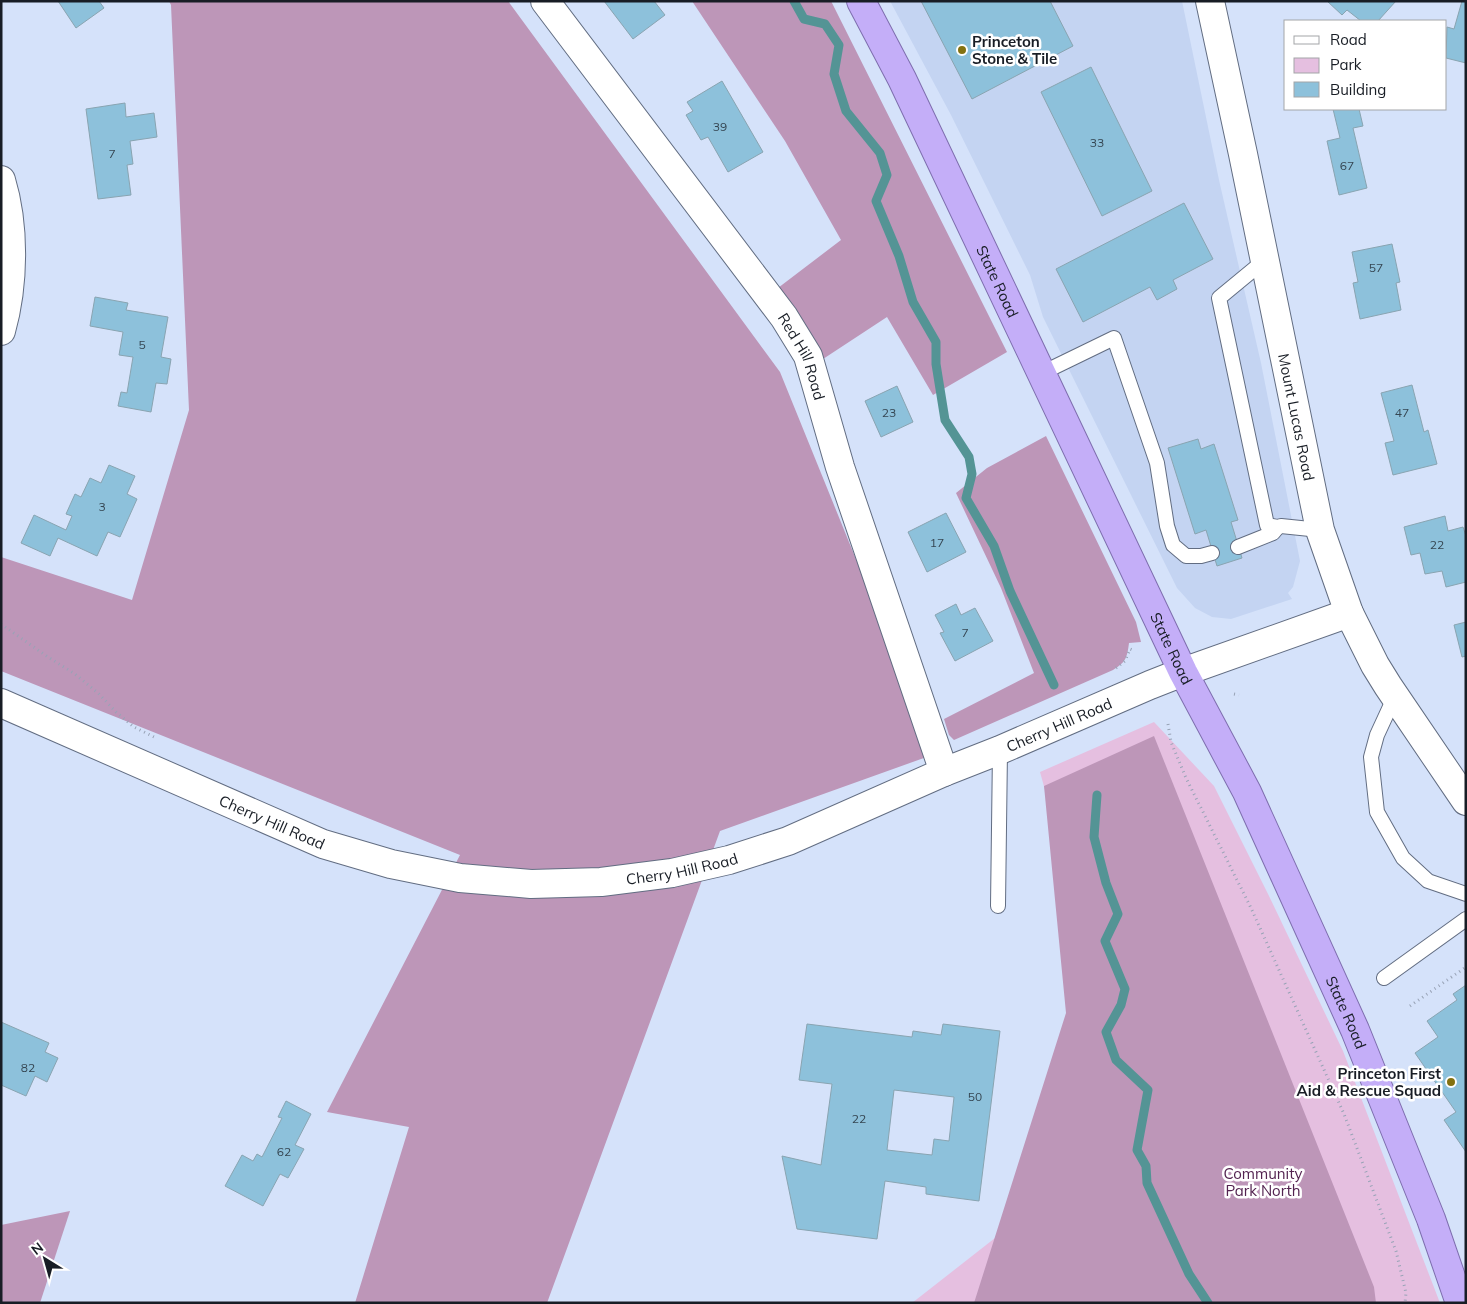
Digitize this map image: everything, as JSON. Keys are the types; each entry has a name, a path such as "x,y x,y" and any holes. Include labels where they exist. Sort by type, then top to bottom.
{"highway":[{"name":"State Road","path":"861,1 902,79 1183,672 1247,792 1355,1030 1431,1219 1460,1303"}],"street":[{"name":"Red Hill Road","path":"545,1 784,317 808,356 840,467 944,772"},
{"name":"Mount Lucas Road","path":"1210,1 1320,530 1350,613 1375,665 1466,800"},
{"path":"1,180 10,233 11,275 5,317 1,330"},
{"name":"Cherry Hill Road","path":"1,703 323,844 391,864 460,878 531,884 601,882 672,874 729,860 788,841 944,772 1183,672 1350,613"}],"lane":[{"path":"1265,260 1219,298 1267,524 1278,527 1320,530"},
{"path":"1042,374 1114,338 1157,463 1167,526 1173,545 1186,556 1200,556 1212,553"},
{"path":"1238,546 1273,533 1278,527"},
{"path":"1395,696 1377,735 1371,757 1377,812 1404,858 1428,881 1466,894"},
{"path":"998,906 1000,750"},
{"path":"1384,978 1466,919"}],"path":[{"path":"1,624 75,674 134,727 160,740"},
{"path":"1234,694 1239,695"},
{"path":"1168,724 1171,742 1186,778 1251,908 1344,1114 1396,1252 1406,1292 1405,1303"},
{"path":"1410,1006 1466,967"}],"shaded area":[{"path":"890,1 1182,1 1219,180 1261,363 1300,561 1293,587 1288,593 1292,599 1231,619 1212,617 1195,608 1177,588 1043,317 1030,275 951,115"}],"green space":[{"path":"169,1 508,1 780,372 935,754 720,831 547,1303 355,1303 409,1127 327,1112 460,855 1,671 1,557 132,600 189,410 171,5"},
{"path":"692,1 831,1 1007,352 933,395 887,317 820,361 774,291 841,240 785,141"},
{"path":"1046,436 1136,622 1141,642 1129,643 1125,659 1121,665 1113,670 954,740 949,735 944,719 1034,673 1001,588 956,493 987,468"},
{"name":"Community Park North","path":"1154,722 1214,786 1269,896 1343,1051 1440,1303 912,1303 1183,1091 1070,880 1040,772"},
{"name":"Community Park North","path":"1154,736 1374,1287 1376,1303 974,1303 1066,1013 1044,786"},
{"path":"70,1211 40,1303 1,1303 1,1225"}],"building":[{"path":"58,1 99,1 104,8 76,28"},
{"path":"604,1 654,1 665,15 633,39"},
{"path":"921,1 1050,1 1073,46 972,99"},
{"path":"1327,1 1396,1 1379,20 1360,20 1347,10 1342,15"},
{"path":"1462,1 1466,1 1466,63 1447,58 1447,27 1454,29"},
{"path":"1091,67 1152,191 1102,216 1041,92"},
{"path":"722,81 763,152 728,172 708,137 701,140 686,115 693,111 687,102"},
{"path":"125,103 126,117 154,113 157,137 130,141 133,164 127,165 131,195 98,199 86,109"},
{"path":"1333,110 1359,110 1363,126 1353,128 1367,188 1339,195 1327,141 1340,138"},
{"path":"1184,203 1213,259 1173,280 1177,289 1157,300 1150,287 1083,322 1056,269"},
{"path":"1392,244 1400,282 1396,283 1401,310 1360,319 1353,283 1358,282 1352,252"},
{"path":"95,297 128,303 126,310 168,317 161,357 171,359 167,384 156,383 151,412 118,406 121,392 127,393 133,357 119,355 123,332 90,326"},
{"path":"1412,385 1424,432 1428,430 1437,464 1393,475 1385,443 1394,441 1381,393"},
{"path":"897,386 913,422 881,437 865,401"},
{"path":"1198,439 1201,449 1214,444 1238,520 1231,522 1242,558 1217,566 1206,530 1195,534 1168,448"},
{"path":"109,465 135,476 127,494 137,499 120,537 108,532 97,556 58,538 50,556 21,543 34,515 66,530 72,516 66,514 75,494 81,497 90,478 101,483"},
{"path":"946,513 966,552 927,572 908,532"},
{"path":"1445,516 1448,531 1463,527 1466,536 1466,582 1446,587 1442,571 1425,574 1420,553 1411,555 1404,527"},
{"path":"956,604 961,615 975,608 993,641 955,661 940,633 944,632 935,615"},
{"path":"1466,622 1466,656 1462,657 1454,625"},
{"name":"Princeton First Aid & Rescue Squad","path":"1466,985 1466,1152 1444,1120 1456,1112 1415,1053 1438,1037 1427,1021 1457,1000 1453,994"},
{"path":"1,1022 49,1043 45,1052 58,1058 47,1082 35,1076 26,1096 1,1085"},
{"path":"807,1024 912,1037 913,1031 941,1035 943,1024 1000,1031 979,1201 926,1194 926,1187 885,1181 877,1239 797,1229 782,1156 821,1165 832,1084 799,1080","holes":["894,1090 954,1097 949,1141 934,1139 932,1155 887,1150"]},
{"path":"286,1101 311,1114 295,1145 304,1149 288,1178 280,1174 263,1206 225,1186 242,1155 253,1161 257,1154 262,1157 282,1118 278,1117"}],"waterway":[{"path":"794,1 804,19 825,24 839,45 834,74 846,111 880,153 887,175 876,201 899,256 913,302 936,342 936,364 945,420 969,457 972,474 966,498 994,546 1010,591 1054,685"},
{"path":"1097,795 1094,837 1106,883 1118,914 1105,941 1125,989 1121,1005 1106,1032 1116,1060 1148,1090 1137,1150 1146,1166 1147,1183 1189,1274 1208,1303"}],"place":[{"name":"Princeton Stone & Tile","path":"962,50"},
{"name":"Princeton First Aid & Rescue Squad","path":"1451,1082"}]}
